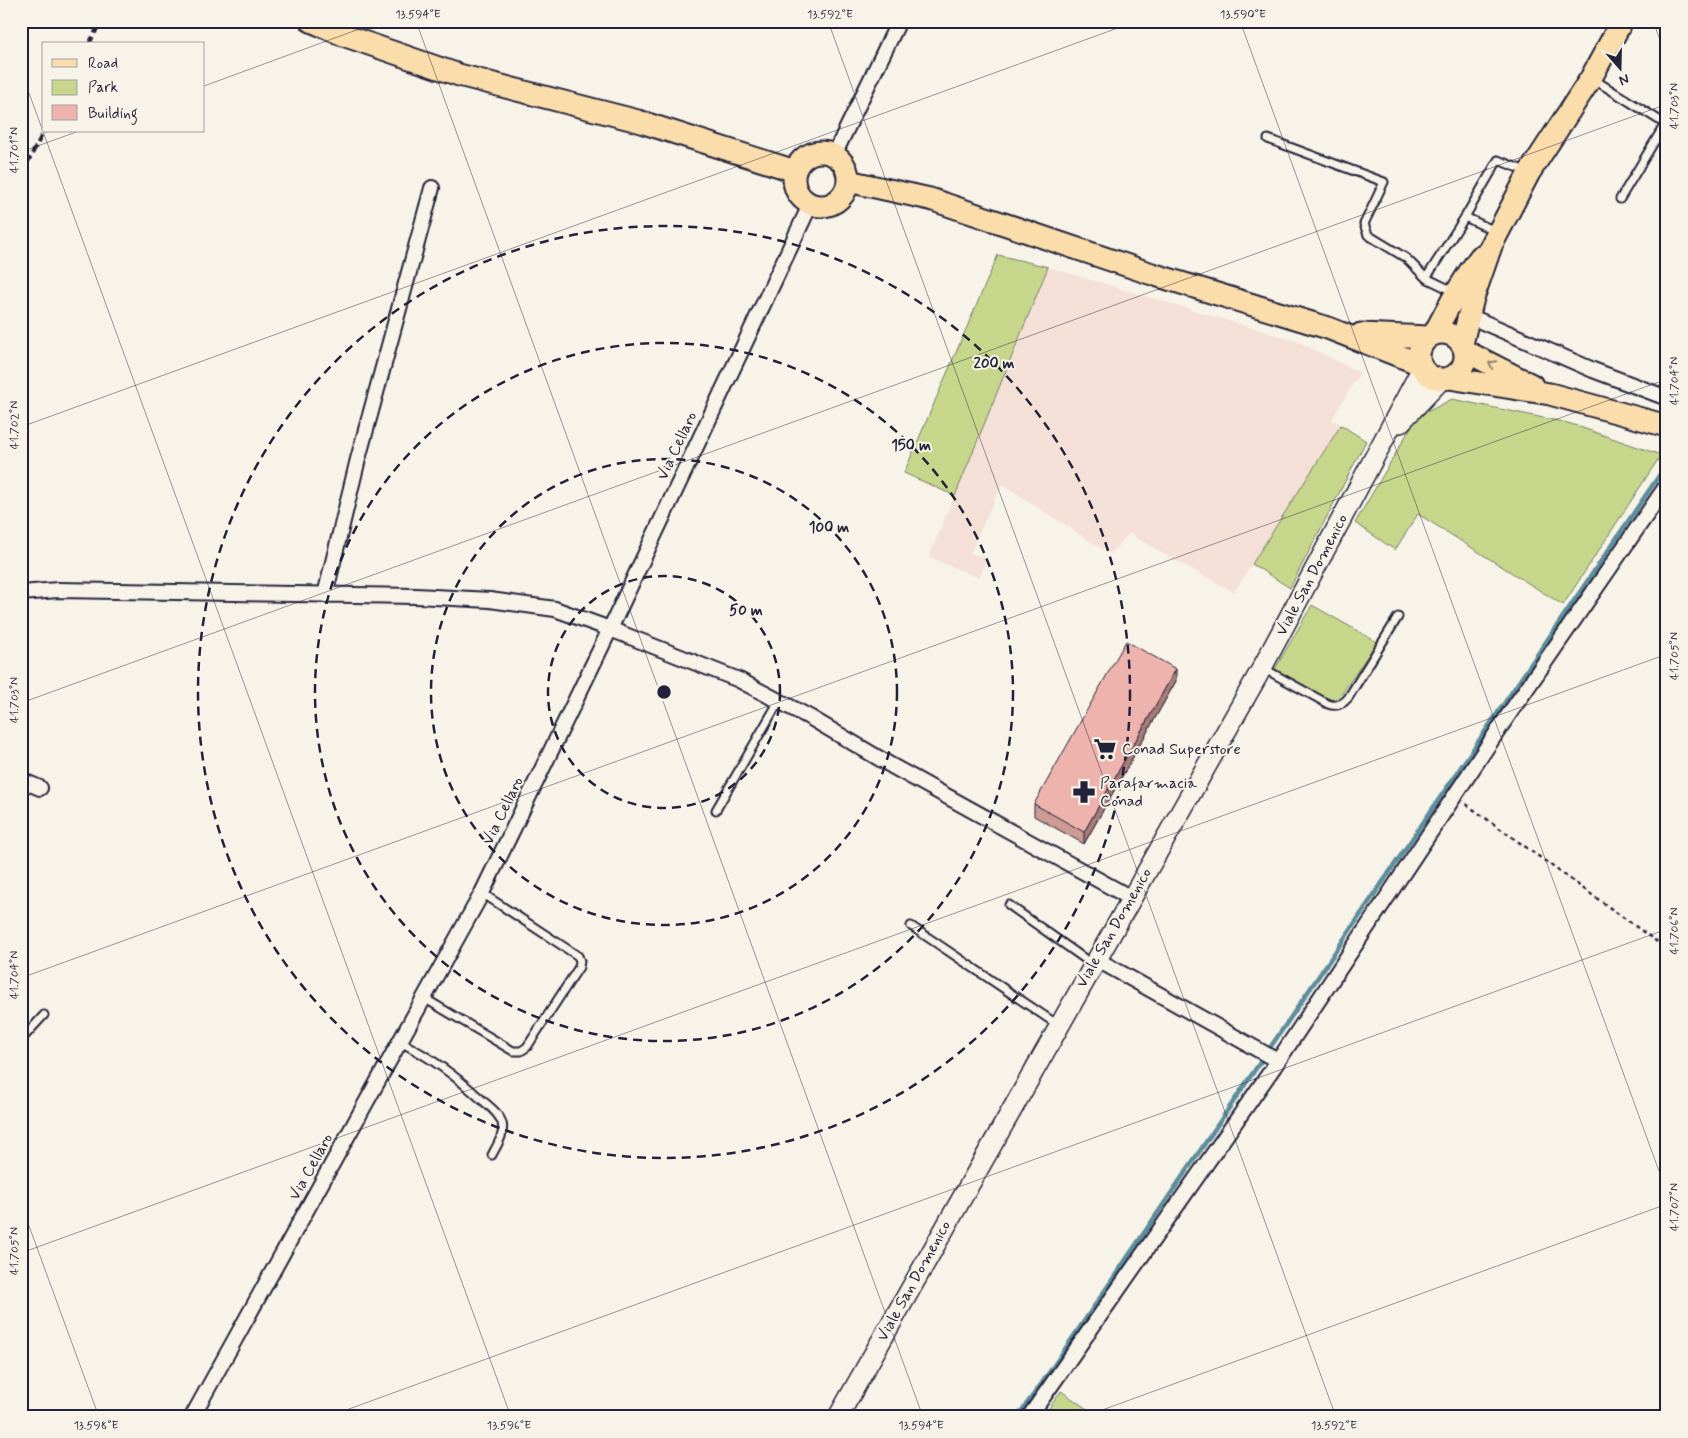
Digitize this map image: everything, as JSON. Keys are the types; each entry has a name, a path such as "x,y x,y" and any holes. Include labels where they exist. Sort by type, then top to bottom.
{"main road":[{"path":"311,21 459,75 638,121 795,171"},
{"path":"1445,378 1460,370 1465,358 1463,347 1473,298 1495,239 1529,173 1591,78 1622,21"},
{"path":"826,152 834,155 845,166 848,181 846,189 835,202 819,206 811,204 799,194 796,187 795,171 804,158 811,154 826,152"},
{"path":"848,181 930,199 1152,274 1344,334 1421,366 1431,376 1550,394 1667,426"},
{"path":"1421,366 1420,349 1423,342 1431,335 1467,274 1495,239"},
{"path":"1344,334 1431,335 1447,333 1458,339 1463,347 1550,394"},
{"name":"Viale San Domenico","path":"838,1417 1262,668 1385,438 1421,366"},
{"name":"Viale San Domenico","path":"1385,438 1445,378"}],"street":[{"path":"834,155 899,21"},
{"path":"325,594 358,459 432,188"},
{"name":"Via Cellaro","path":"192,1417 482,893 610,629 811,204"},
{"path":"1469,316 1593,370 1667,398"},
{"path":"1029,1417 1270,1056 1455,796 1667,485"},
{"path":"21,592 58,590 416,596 490,600 555,609 739,680 811,718 892,766 1131,898"},
{"path":"21,780 40,788"},
{"path":"1095,962 1270,1056"}],"lane":[{"path":"1591,78 1666,125 1620,199"},
{"path":"1268,139 1384,182 1364,224 1368,235 1406,258 1426,278 1455,293"},
{"path":"1426,278 1465,217 1498,160 1529,173"},
{"path":"1465,217 1495,239"},
{"path":"1262,668 1328,704 1339,705 1348,698 1398,617"},
{"path":"716,810 779,701"},
{"path":"424,998 513,1051 520,1051 527,1047 579,966 578,956 482,893"},
{"path":"1009,905 1095,962"},
{"path":"911,926 1059,1026"},
{"path":"21,1040 44,1014"},
{"path":"400,1042 417,1050 454,1075 498,1114 503,1128 492,1155"}],"path":[{"path":"1455,796 1667,949"}],"shaded area":[{"path":"1048,267 1299,342 1360,373 1332,419 1341,425 1234,592 1129,533 1110,554 1002,484 970,553 987,559 979,578 929,557"}],"green space":[{"path":"998,255 1048,267 955,496 904,473"},
{"path":"1452,399 1568,423 1661,455 1563,605 1418,514 1395,550 1355,523 1414,422 1425,413"},
{"path":"1341,425 1366,441 1290,588 1252,564"},
{"path":"1312,605 1377,642 1339,698 1334,700 1275,669"},
{"path":"1061,1391 1099,1417 1043,1417"}],"building":[{"name":"Conad Superstore","path":"1126,641 1176,669 1084,832 1034,804"}],"waterway":[{"path":"1017,1417 1667,464"}],"railway":[{"path":"90,42 101,21"},
{"path":"21,175 43,132"}],"place":[{"name":"Conad Superstore","path":"1105,749"},
{"name":"Parafarmacia Conad","path":"1084,792"}]}
